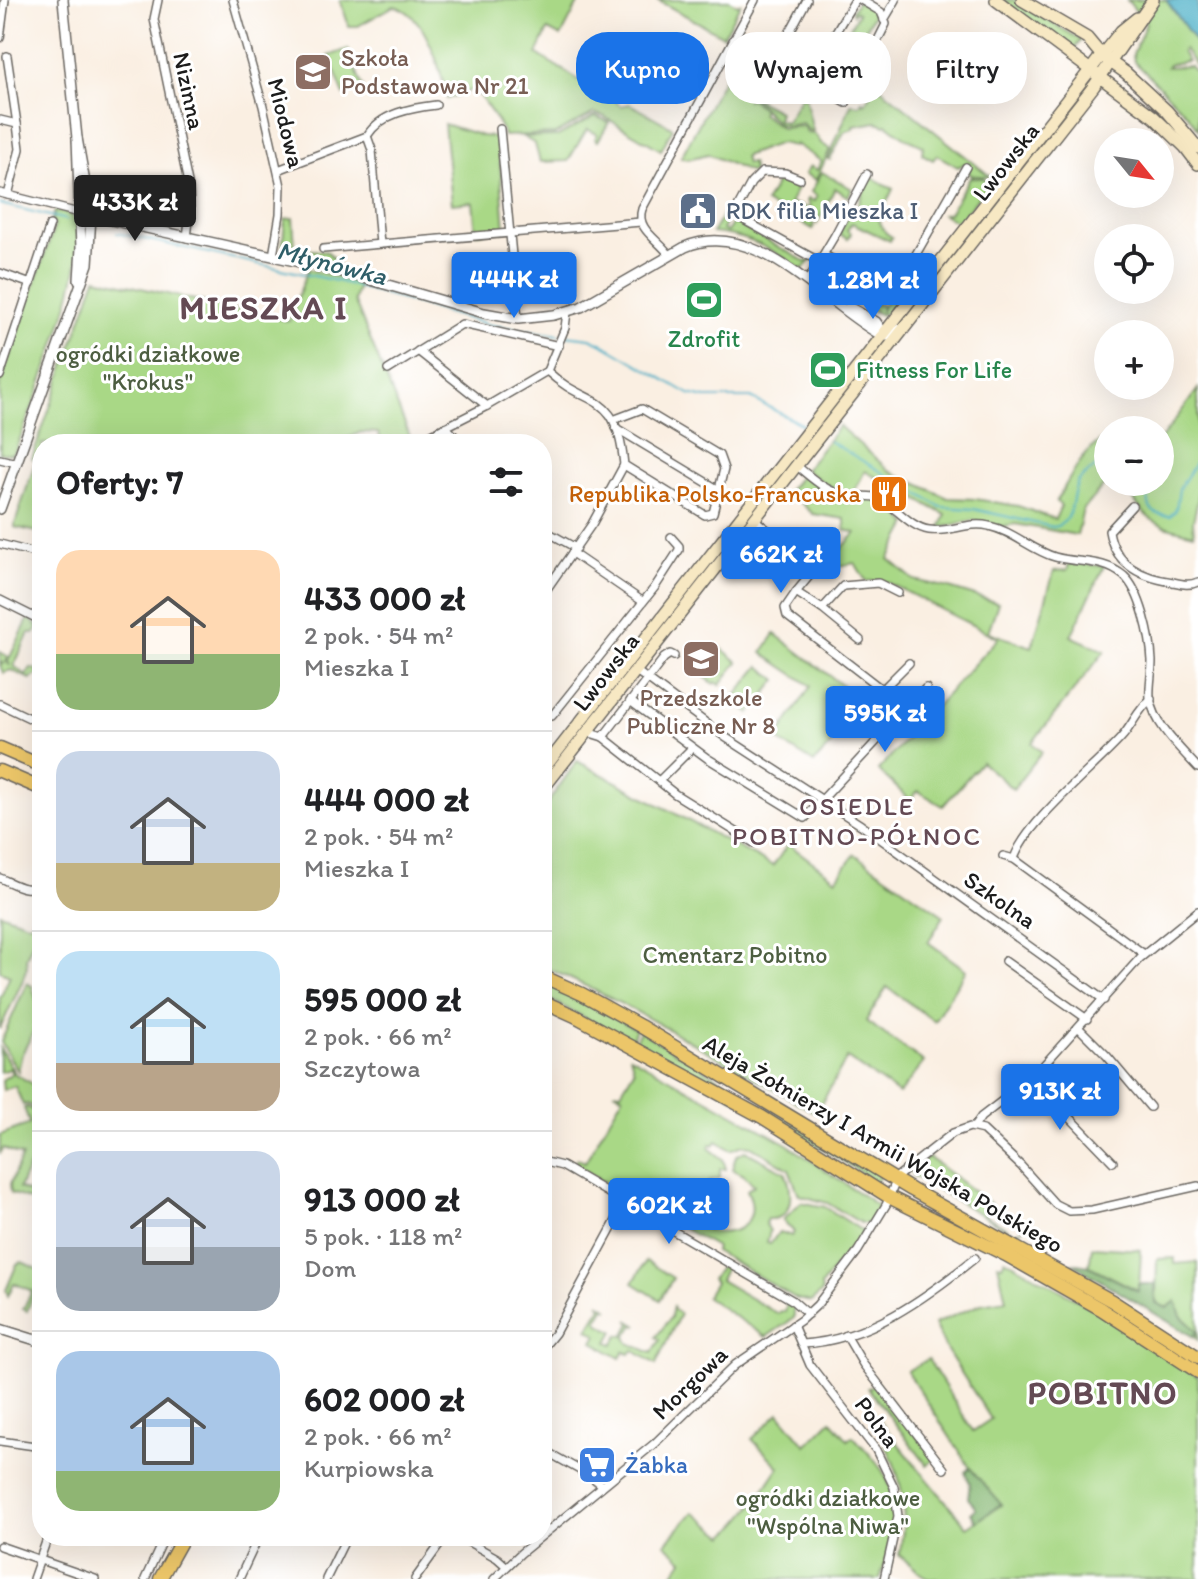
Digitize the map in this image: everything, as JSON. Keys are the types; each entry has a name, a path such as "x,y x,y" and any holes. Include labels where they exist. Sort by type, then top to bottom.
{"main road":[{"path":"996,0 1169,131 1198,164"},
{"path":"1022,0 1087,38 1106,60 1126,73 1167,111 1198,148"},
{"name":"Lwowska","path":"552,758 755,499 879,350 903,328 1153,0"},
{"path":"1087,38 1124,36 1122,60 1126,73"},
{"name":"Lwowska","path":"552,777 796,465 879,350 885,333 1096,74"},
{"path":"754,519 750,514 755,499"},
{"path":"0,748 32,762"},
{"path":"0,771 32,785"},
{"name":"Aleja Żołnierzy I Armii Wojska Polskiego","path":"552,980 640,1026 896,1180 1112,1301 1198,1357"},
{"name":"Aleja Żołnierzy I Armii Wojska Polskiego","path":"552,1006 762,1117 889,1197 1040,1274 1134,1329 1198,1372"},
{"path":"169,1559 171,1546"},
{"path":"160,1579 177,1546"}],"street":[{"path":"0,38 5,0"},
{"path":"63,0 77,138 81,248 78,291"},
{"name":"Nizinna","path":"158,0 154,19 189,188 187,238"},
{"name":"Miodowa","path":"233,0 278,170 281,201 273,256"},
{"path":"670,256 641,222 640,216 755,0"},
{"path":"790,32 807,0"},
{"path":"837,32 855,0"},
{"path":"861,0 881,12 885,26 882,32"},
{"path":"884,20 896,0"},
{"path":"7,56 20,149 4,194 345,272 484,313 518,319 567,312 697,242 726,242 768,257 885,333 903,328"},
{"path":"278,170 367,136 376,124 384,120 416,108 436,105"},
{"path":"0,120 17,124"},
{"path":"500,129 518,319"},
{"path":"367,136 372,152 380,244"},
{"path":"0,509 88,264 91,216 77,138"},
{"path":"800,179 785,173 762,172 751,183 736,211 742,219 822,259 887,288 894,288 966,167"},
{"path":"807,282 867,174"},
{"path":"323,249 641,222"},
{"path":"0,376 50,225"},
{"path":"0,273 31,284"},
{"path":"432,434 547,371 560,343 567,312"},
{"path":"874,326 899,315"},
{"path":"388,370 462,324 560,343"},
{"path":"874,326 879,350"},
{"path":"418,351 487,406"},
{"path":"547,371 601,404 614,424 624,465 596,517 552,582"},
{"path":"614,424 634,410 642,409 716,454 724,466 713,513 705,515 624,465"},
{"path":"614,424 719,490"},
{"path":"446,427 453,434"},
{"path":"0,459 17,463"},
{"path":"796,465 831,491 848,497 876,497 922,528 950,530 970,524 984,525 1002,530 1051,556 1108,565 1126,578 1134,588 1151,653 1151,699 1169,736 1198,768"},
{"path":"1132,506 1109,531 1118,554 1145,578 1189,585 1198,582"},
{"path":"754,519 811,565 811,574 785,608 787,616 880,688 885,687 909,663"},
{"path":"552,536 642,601"},
{"path":"552,716 677,554 679,546 671,537"},
{"path":"0,544 32,552"},
{"path":"1108,565 1118,554"},
{"path":"1134,588 1145,578"},
{"path":"822,609 843,586 878,583 898,593"},
{"path":"796,592 860,640"},
{"path":"0,600 32,616"},
{"name":"Lwowska","path":"603,737 666,656 674,656"},
{"name":"Szkolna","path":"635,670 725,737 821,798 1104,1000"},
{"path":"630,701 692,748 805,818 926,688"},
{"path":"1014,859 1046,814 1122,737 1151,699"},
{"path":"0,704 32,719"},
{"path":"587,732 603,737 694,807 754,843"},
{"path":"659,781 692,748"},
{"path":"1003,856 1014,859 1144,954"},
{"path":"0,878 32,889"},
{"path":"974,1127 981,1117 1032,1078 1144,954 1198,911"},
{"path":"1005,961 1087,1019"},
{"path":"1079,1028 1150,1107"},
{"path":"1032,1078 1113,1162"},
{"path":"896,1180 906,1167 945,1138 962,1128 974,1127 995,1139 1052,1201 1066,1210 1092,1210 1198,1186"},
{"path":"552,1164 562,1166 792,1300 808,1314"},
{"name":"Morgowa","path":"552,1527 670,1430 735,1365 808,1314 846,1269 896,1180"},
{"path":"552,1337 625,1204"},
{"path":"802,1344 872,1327 975,1258"},
{"name":"Polna","path":"793,1325 810,1365 876,1450 894,1487 898,1516 884,1579"},
{"path":"0,1329 32,1339"},
{"path":"846,1335 863,1364 944,1469"},
{"path":"0,1441 32,1446"},
{"path":"552,1455 602,1485"},
{"path":"0,1546 95,1579"},
{"path":"33,1579 44,1546"},
{"path":"145,1579 160,1546"},
{"path":"239,1579 254,1546"},
{"path":"326,1579 342,1546"},
{"path":"415,1579 439,1546"},
{"path":"476,1546 506,1566"},
{"name":"Morgowa","path":"494,1579 530,1546"}],"green space":[{"path":"340,0 580,0 561,37 548,30 537,54 576,78 576,104 630,104 673,128 661,150 594,113 555,134 504,136 475,89 447,99 430,45 415,20 405,11 394,6 358,26 349,26"},
{"path":"657,0 729,0 738,5 741,3 723,36"},
{"path":"1002,0 1014,0 1081,40 1073,51"},
{"path":"1127,0 1166,0 1198,45 1198,69 1184,49 1182,52 1188,61 1167,67 1190,66 1198,75 1198,129 1134,61 1133,54 1146,23"},
{"path":"858,1 873,9 874,13 864,32 848,32 858,13 855,11 853,14"},
{"path":"348,49 363,88 344,95 329,56"},
{"path":"725,76 725,104 757,104 763,109 761,113 781,128 803,126 807,133 815,134 830,149 816,180 805,174 810,166 817,170 821,161 795,144 780,143 744,156 746,164 751,163 751,173 708,154 688,159 681,157"},
{"path":"891,96 991,177 971,175 966,163 958,167 937,155 933,160 922,154 923,146 887,124 877,122 853,126 853,129 844,132 828,159 851,104 891,104"},
{"path":"759,104 779,111 777,120 786,122 796,104 807,104 813,131 802,123 778,124"},
{"path":"595,116 609,122 598,141 595,139 597,134 587,129 568,161 540,162 535,144 523,137 558,136"},
{"path":"444,124 482,136 498,137 505,229 476,233 473,202 452,204"},
{"path":"822,172 852,189 848,197 835,188 817,224 807,201 814,201 817,196 811,192"},
{"path":"869,176 893,189 878,220 892,237 890,241 852,223 847,230 851,233 848,239 839,234 854,206 874,216 858,206"},
{"path":"780,177 797,188 790,203 807,208 813,229 765,203"},
{"path":"970,177 983,178 989,183 958,223 943,214 949,213"},
{"path":"55,211 72,216 78,233 71,293 48,367 16,449 11,454 0,453 0,384 55,225 51,223"},
{"path":"723,215 728,218 722,230 727,232 734,221 740,220 742,227 806,262 812,260 802,270 760,245 712,233"},
{"path":"293,218 295,248 328,252 339,265 282,252 285,219"},
{"path":"823,262 833,265 831,275 838,285 837,290 867,306 871,303 881,305 881,313 909,273 916,277 888,312 881,315 814,279"},
{"name":"ogródki działkowe \"Krokus\"","path":"308,269 360,283 354,300 409,434 41,434 96,278 289,321"},
{"path":"1198,389 1198,500 1193,521 1194,534 1169,528 1151,519 1132,496 1174,496 1174,421"},
{"path":"839,426 890,471 948,498 1018,506 1055,519 1061,506 1056,501 1094,446 1095,496 1083,509 1077,535 1015,524 1000,527 973,520 940,528 946,515 865,471 852,495 838,492 805,470"},
{"name":"ogródki działkowe \"Krokus\"","path":"32,472 32,531 14,527"},
{"path":"802,474 830,492 875,500 894,510 908,524 889,559 914,580 998,603 988,632 1032,647 1054,571 1067,570 1069,563 1104,566 1071,636 1105,651 1032,743 1042,752 1013,789 981,762 943,806 918,791 910,800 878,770 998,638 887,582 866,581 855,563 839,566 831,560 856,533 845,530 845,519 813,514 788,491"},
{"path":"29,618 32,633 29,633 14,666 26,675 32,668 32,678 11,670 3,673 0,665 4,663 0,663 0,652 9,657 6,661 10,666 8,661"},
{"path":"775,634 868,705 814,763 776,739 811,686 762,653"},
{"path":"721,648 738,662 720,685 701,674"},
{"path":"760,666 777,680 750,713 733,699"},
{"name":"Cmentarz Pobitno","path":"577,761 773,866 788,844 836,879 855,854 944,916 928,942 966,970 934,1021 887,987 866,1021 924,1062 899,1094 847,1058 816,1113 647,1017 552,970 552,797"},
{"path":"0,913 30,924 32,920 32,943 26,958 27,966 0,1029 0,998 10,975 0,971"},
{"path":"27,983 32,986 32,1034 18,1071 1,1042"},
{"path":"552,986 636,1029 631,1041 552,1001"},
{"path":"640,1031 881,1175 876,1182 786,1126 634,1043"},
{"path":"0,1048 15,1074 32,1083 32,1106 23,1105 15,1086 3,1090 2,1080 12,1073 10,1069 0,1072"},
{"path":"630,1056 787,1144 878,1206 869,1224 861,1223 827,1203 799,1195 789,1169 751,1146 743,1145 731,1150 717,1141 711,1144 709,1148 723,1159 726,1169 720,1169 720,1178 709,1182 697,1197 695,1213 701,1225 712,1231 725,1232 738,1229 748,1221 752,1208 747,1190 754,1185 732,1169 736,1156 745,1151 785,1172 788,1179 790,1203 783,1215 767,1219 765,1223 770,1231 767,1242 771,1243 779,1232 792,1236 794,1232 783,1220 801,1202 825,1207 864,1232 854,1249 848,1250 821,1286 822,1292 811,1302 797,1299 634,1200 629,1202 631,1198 622,1192 618,1195 619,1191 601,1180 596,1183 598,1178 574,1164 577,1158 585,1162 623,1096 614,1091 621,1092 634,1070"},
{"path":"24,1108 32,1109 32,1167 29,1166 19,1188 30,1193 32,1188 32,1201 11,1193 10,1184 22,1156 3,1148 0,1154 0,1135 30,1124"},
{"path":"928,1157 991,1204 985,1215 1015,1233 1025,1228 1015,1234 912,1175 911,1171"},
{"path":"1092,1247 1141,1250 1139,1291 1089,1266"},
{"path":"1175,1258 1175,1264 1198,1262 1198,1340 1194,1337 1197,1331 1181,1316 1175,1302 1167,1308 1156,1303 1157,1259"},
{"path":"1005,1259 1101,1313 1198,1377 1198,1579 928,1579 899,1555 904,1515 900,1481 872,1412 967,1527 1001,1505 970,1468 907,1371 928,1359 973,1431 991,1419 946,1349 934,1324 981,1304 1006,1300 998,1264 1002,1265"},
{"path":"646,1261 673,1278 660,1300 633,1283"},
{"path":"22,1262 32,1266 32,1291 14,1283 8,1296 6,1290 17,1264"},
{"path":"1071,1263 1089,1266 1138,1291 1138,1284 1155,1284 1156,1303 1167,1308 1176,1301 1181,1316 1197,1331 1194,1337"},
{"path":"722,1265 726,1267 720,1280 778,1314 785,1312 787,1302 794,1308 794,1318 766,1337 706,1297 715,1282 712,1279"},
{"path":"32,1291 27,1311 23,1309"},
{"path":"599,1303 609,1309 605,1307 597,1320 614,1331 608,1342 613,1344 619,1335 624,1336 631,1323 628,1320 638,1326 634,1325 626,1337 629,1343 652,1353 660,1340 656,1337 671,1317 673,1305 680,1314 656,1364 633,1350 630,1354 624,1351 620,1358 593,1342 597,1335 588,1329 602,1306"},
{"path":"876,1383 935,1459 927,1465 868,1388"},
{"name":"ogródki działkowe \"Wspólna Niwa\"","path":"779,1413 806,1445 831,1420 848,1440 853,1436 882,1470 893,1496 894,1510 891,1538 880,1579 670,1579 683,1560 665,1544 693,1512 725,1536 748,1512 779,1467 752,1439"},
{"path":"970,1468 1001,1504 976,1522 971,1513 976,1508 968,1498 970,1483 965,1472"}],"water":[{"path":"1166,0 1198,0 1198,45"}],"waterway":[{"name":"Młynówka","path":"0,204 67,220"},
{"name":"Młynówka","path":"117,233 341,282 490,325 559,335"},
{"name":"Młynówka","path":"566,335 590,338 603,344 689,394 705,398 751,398 803,425"},
{"name":"Młynówka","path":"829,441 941,507 973,509 1053,527 1065,521 1079,480 1094,469"},
{"name":"Młynówka","path":"1148,496 1151,510 1170,516 1176,510 1179,489 1198,459"}],"place":[{"name":"Szkoła Podstawowa Nr 21","path":"313,72"},
{"name":"RDK filia Mieszka I","path":"698,211"},
{"name":"Zdrofit","path":"704,300"},
{"name":"Fitness For Life","path":"828,370"},
{"name":"Republika Polsko-Francuska","path":"889,494"},
{"name":"Przedszkole Publiczne Nr 8","path":"701,659"},
{"name":"Żabka","path":"597,1465"}],"district":[{"name":"MIESZKA I","path":"264,308"},
{"name":"OSIEDLE POBITNO-PÓŁNOC","path":"857,821"},
{"name":"POBITNO","path":"1103,1393"}]}
